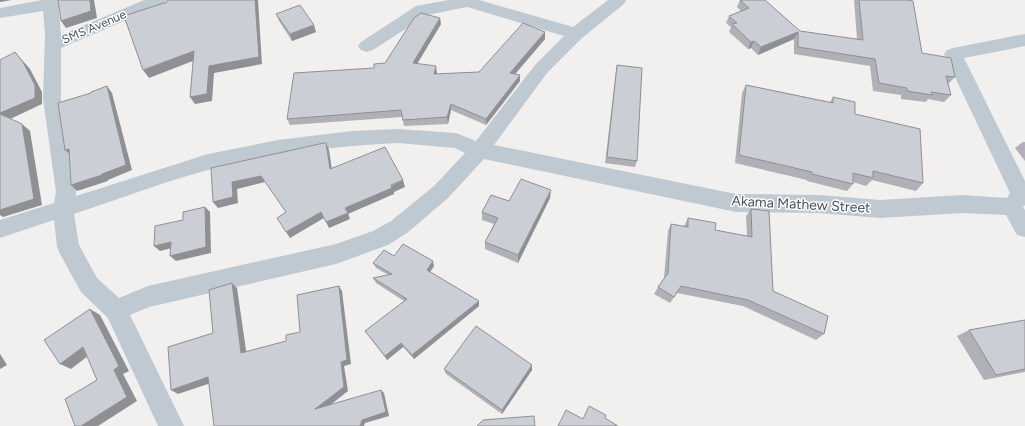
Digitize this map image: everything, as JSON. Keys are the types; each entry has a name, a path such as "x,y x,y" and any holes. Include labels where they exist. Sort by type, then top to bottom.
{"street":[{"name":"SMS Avenue","path":"53,45 158,0"},
{"path":"116,310 148,297 336,254 380,238 399,227 441,192 480,150 541,69 576,34 618,0"},
{"path":"0,13 50,2 53,45 52,99 66,192 63,208 68,247 89,285 116,310 171,426"},
{"path":"367,46 422,10 467,2 576,34"},
{"path":"1025,40 953,54 1019,198 1025,228"},
{"name":"Akama Mathew Street","path":"0,229 208,162 278,148 352,138 398,136 456,141 480,150 736,203 819,204 880,209 962,204 1019,198"}],"building":[{"path":"58,0 90,0 91,11 61,21"},
{"path":"167,0 255,0 259,57 209,66 207,94 190,97 194,51 143,70 124,16 167,2"},
{"path":"740,0 765,0 800,31 863,40 859,0 913,1 922,53 951,58 955,77 946,76 951,95 931,92 932,95 907,91 907,88 879,83 875,59 798,47 798,32 761,47 754,41 751,42 732,24 737,23 729,16 749,8"},
{"path":"300,5 314,25 290,34 276,14"},
{"path":"421,13 440,18 413,63 436,66 434,74 479,72 523,23 545,32 510,73 520,75 486,119 451,104 447,117 403,120 401,110 287,119 294,73 374,68 374,64 385,63 414,18"},
{"path":"15,52 23,62 35,85 35,98 0,113 0,60"},
{"path":"617,65 642,68 637,161 607,157"},
{"path":"746,85 833,103 833,97 855,102 855,114 920,129 923,183 873,171 873,178 853,173 853,184 812,174 812,172 739,155"},
{"path":"107,86 126,165 71,185 69,149 65,150 58,103 91,93"},
{"path":"0,114 22,124 34,199 0,210"},
{"path":"326,143 330,169 385,147 403,180 391,185 392,188 345,208 348,213 326,222 321,212 286,232 277,218 286,212 261,176 232,182 233,197 213,202 211,168"},
{"path":"521,179 551,190 518,255 485,242 498,218 482,212 491,195 509,201"},
{"path":"205,207 206,247 170,256 171,242 154,246 155,226 183,220 183,212"},
{"path":"751,209 769,211 773,291 828,316 824,334 748,300 681,286 674,297 658,287 668,273 671,224 688,227 688,218 716,223 715,230 752,237"},
{"path":"403,244 433,261 427,270 479,301 412,355 401,343 385,356 365,331 407,299 373,278 392,274 373,263 384,250 394,256"},
{"path":"232,283 241,353 286,341 286,335 300,332 297,295 339,286 347,360 341,362 344,387 315,409 381,390 386,412 362,420 360,426 214,426 208,377 171,390 168,347 213,333 209,290"},
{"path":"90,309 119,366 114,370 127,397 81,426 75,426 65,399 97,380 83,347 60,364 44,340"},
{"path":"1025,320 1025,369 996,375 969,330"},
{"path":"476,326 532,365 502,410 444,369"},
{"path":"589,406 606,415 605,418 618,426 558,426 566,410 583,419"},
{"path":"534,416 535,426 477,426 483,420"}]}
